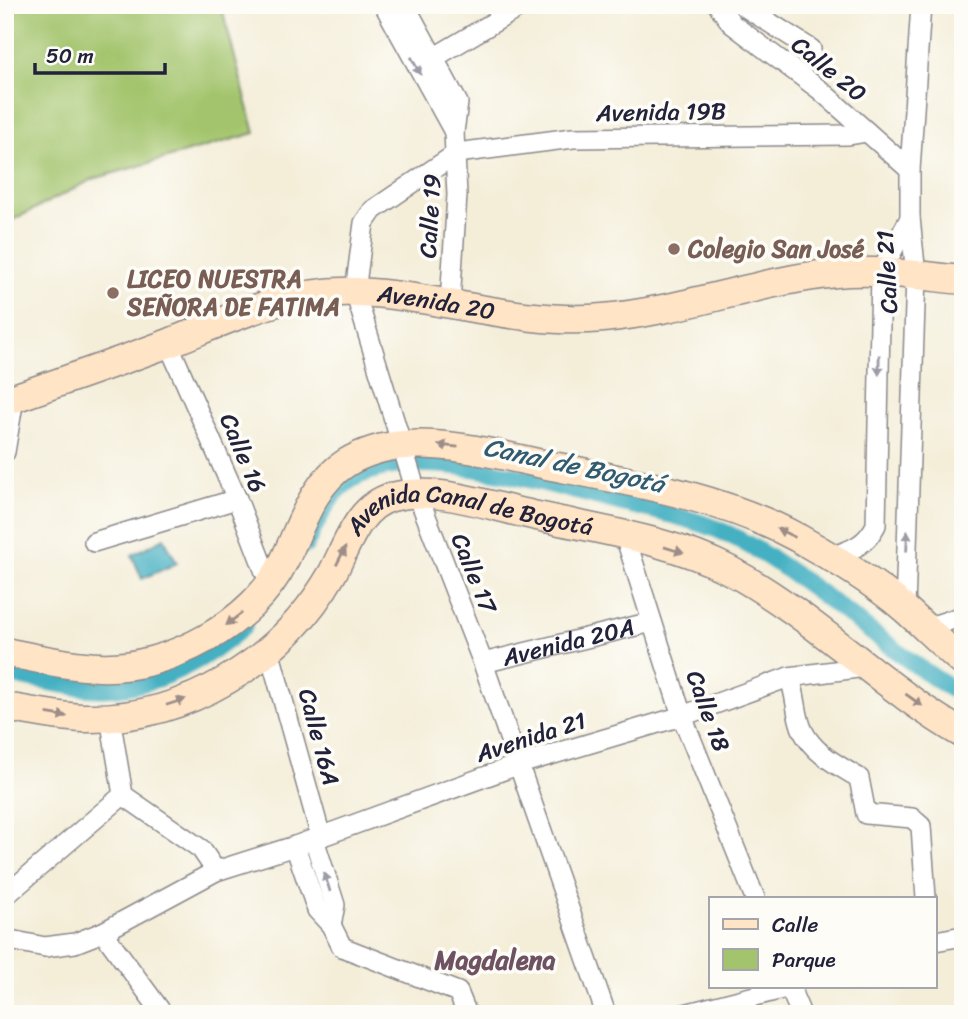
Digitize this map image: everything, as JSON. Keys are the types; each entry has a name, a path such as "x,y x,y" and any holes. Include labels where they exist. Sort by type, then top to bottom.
{"main road":[{"name":"Avenida 20","path":"10,399 168,343 254,308 303,295 355,292 542,317 601,319 678,307 807,277 881,272"},
{"path":"881,272 963,280"},
{"path":"5,652 99,667 158,658 216,633 245,611 270,584 326,480 355,458 403,449 460,448 665,488 769,525 831,557 905,609 963,662"},
{"name":"Avenida Canal de Bogotá","path":"5,707 81,718 110,717 152,710 194,696 232,678 286,636 311,608 367,512 386,499 416,491 625,536 676,550 728,570 778,601 866,667 963,734"}],"street":[{"name":"Calle 19","path":"384,5 454,132"},
{"name":"Calle 19","path":"405,5 435,57 457,103 450,303"},
{"path":"435,57 523,5"},
{"name":"Calle 20","path":"718,5 732,24 820,90 910,170"},
{"path":"742,5 811,49"},
{"path":"910,218 910,170 921,5"},
{"name":"Avenida 19B","path":"457,153 573,138 849,135 867,132"},
{"name":"Calle 17","path":"457,153 373,210 365,223 355,292 416,491 520,764 606,1014"},
{"name":"Calle 21","path":"831,557 856,549 870,537 876,525 881,272 910,218"},
{"name":"Calle 21","path":"905,609 916,275 910,218"},
{"path":"880,321 914,322"},
{"name":"Calle 16","path":"168,343 237,499 270,584"},
{"path":"5,452 10,399"},
{"path":"94,542 237,499"},
{"name":"Calle 18","path":"625,536 682,716 755,897"},
{"path":"926,628 963,616"},
{"name":"Avenida 20A","path":"483,663 652,622"},
{"name":"Calle 16A","path":"269,650 335,905 331,925"},
{"name":"Avenida 21","path":"5,939 45,947 75,943 103,932 216,871 295,846 520,764 682,716 789,677 866,667"},
{"path":"789,677 796,694 802,730 817,751 859,778 866,814 912,818 921,827 926,897"},
{"path":"110,717 123,795 201,849 216,871"},
{"path":"5,896 123,795"},
{"path":"295,846 317,910 331,925 342,947 458,992 467,1014"},
{"path":"103,932 163,1014"},
{"path":"936,939 963,936"},
{"path":"696,1012 784,988"},
{"path":"792,988 801,1014"}],"green space":[{"path":"5,5 221,5 255,133 93,179 5,224"}],"water":[{"path":"164,538 177,563 142,579 132,555"}],"waterway":[{"name":"Canal de Bogotá","path":"305,545 320,515 339,489 358,476 385,467 448,465 516,476 690,520 722,531 796,575 906,658 963,696"},
{"name":"Canal de Bogotá","path":"5,674 87,688 131,686 166,675 200,658 244,626"}],"place":[{"name":"Colegio San José","path":"674,249"},
{"name":"LICEO NUESTRA SEÑORA DE FATIMA","path":"113,293"}],"district":[{"name":"Magdalena","path":"495,960"}]}
